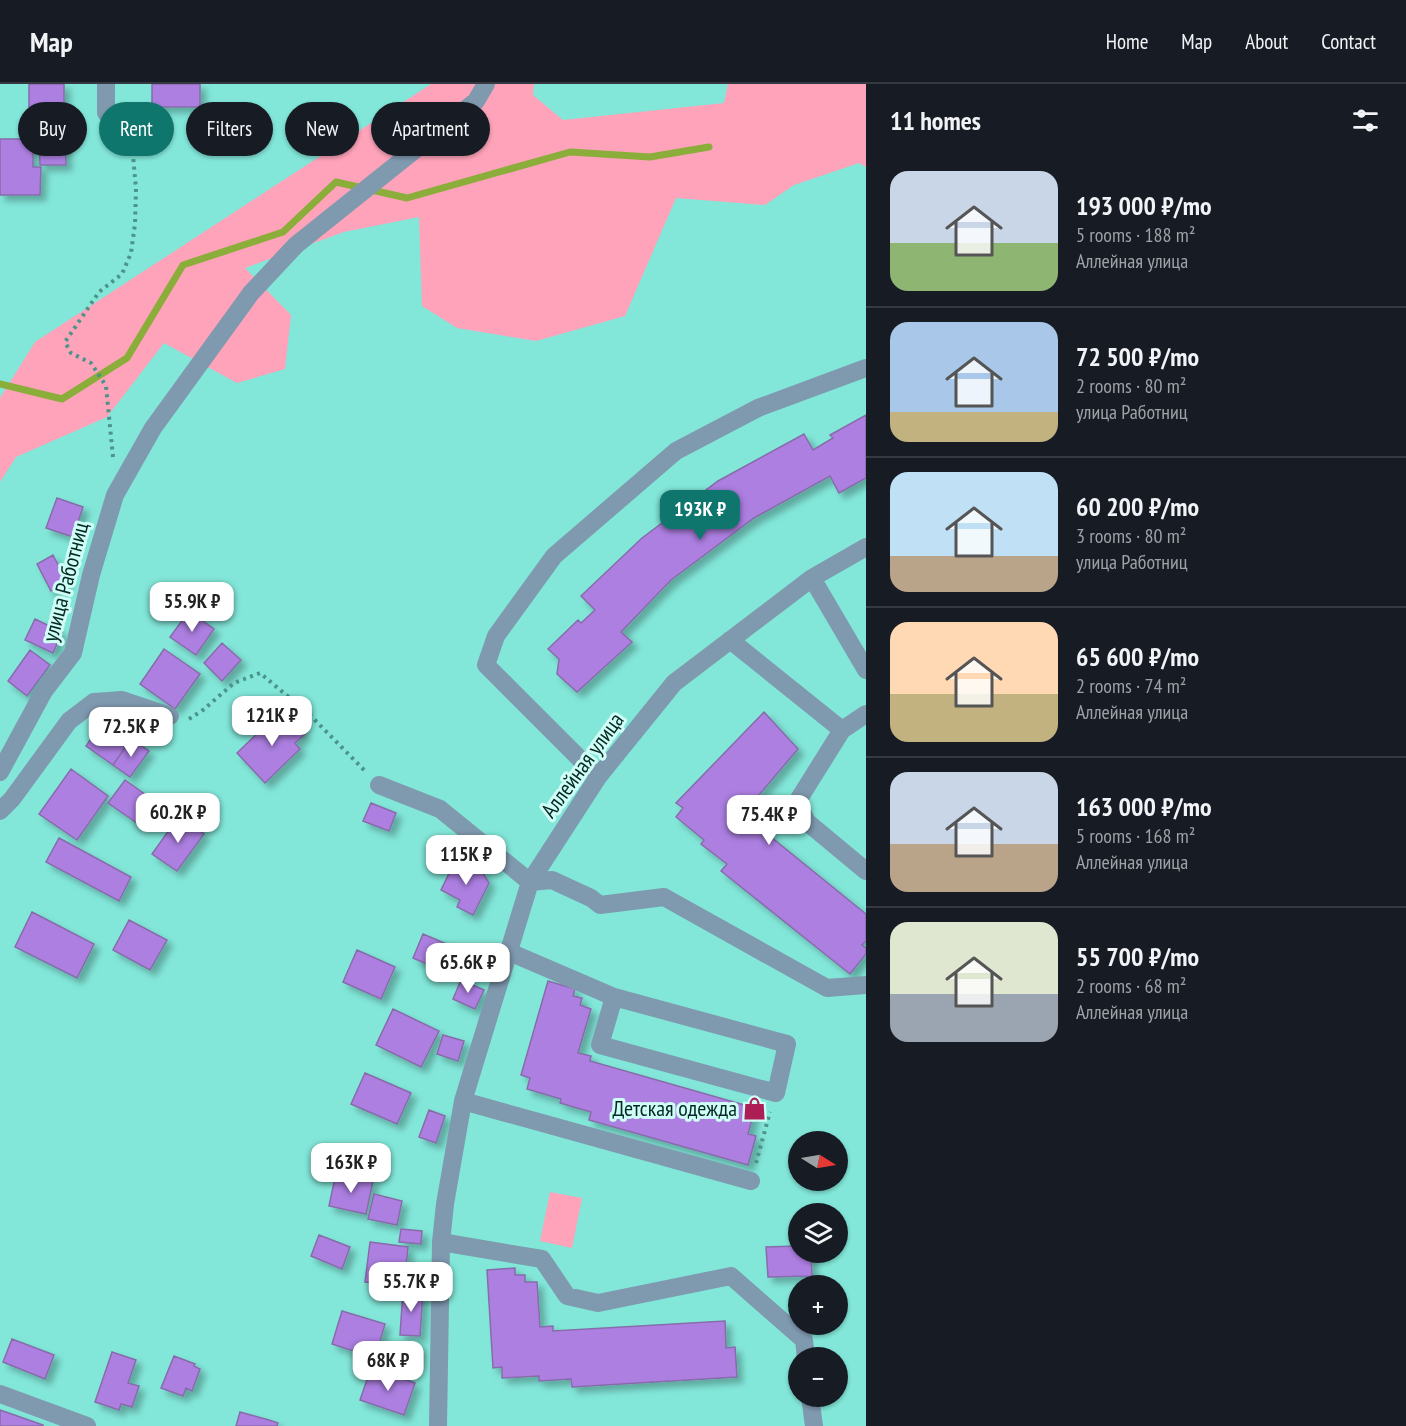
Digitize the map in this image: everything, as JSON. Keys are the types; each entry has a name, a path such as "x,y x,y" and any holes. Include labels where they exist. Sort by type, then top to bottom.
{"street":[{"path":"106,84 106,102"},
{"name":"улица Работниц","path":"0,772 44,691 73,653 91,575 115,495 153,428 251,293 296,245 476,101 486,84"},
{"path":"598,777 486,665 496,636 554,556 676,452 758,408 866,368"},
{"name":"Аллейная улица","path":"438,1426 441,1242 445,1204 463,1101 507,951 530,882 598,777 674,683 812,578 866,547"},
{"path":"812,578 866,670"},
{"path":"730,640 842,730"},
{"path":"0,811 12,799 69,721 94,702 123,700 170,716"},
{"path":"865,868 807,822 797,802 842,730 866,714"},
{"path":"379,785 440,809 530,882 552,880 591,898 600,905 664,897 827,988 866,985"},
{"path":"507,951 614,997 788,1044 776,1093 600,1044 614,997"},
{"path":"463,1101 751,1181"},
{"path":"441,1242 542,1259 567,1296 598,1303 731,1276 804,1340 805,1347"},
{"path":"0,1394 87,1426"},
{"path":"811,1407 814,1426"}],"path":[{"path":"115,495 113,447 106,386 91,363 71,353 65,342 99,292 122,274 131,253 136,189 133,156"},
{"path":"170,716 190,719 234,683 260,673 310,715 379,785"},
{"path":"751,1181 776,1093"}],"shaded area":[{"path":"431,84 534,84 533,95 563,120 724,103 728,84 866,84 866,167 859,163 794,185 765,205 676,198 625,316 536,341 457,328 422,306 419,217 344,232 245,268 291,315 285,369 237,383 164,343 107,417 16,457 0,482 0,398 35,342 320,156 359,156 359,131 371,123 371,156 490,156 490,102 403,102"},
{"path":"550,1192 582,1198 572,1248 540,1241"}],"building":[{"path":"29,84 64,84 64,102 29,102"},
{"path":"152,84 200,84 200,102 186,102 186,107 174,107 174,102 152,102"},
{"path":"0,139 18,139 18,156 33,156 33,167 41,167 40,195 0,195"},
{"path":"40,156 66,156 66,165 40,165"},
{"path":"866,415 866,478 839,493 830,476 754,518 671,580 621,632 632,642 577,692 557,674 559,659 548,649 578,620 581,623 595,610 581,596 642,538 718,481 804,434 813,450 833,438 830,435"},
{"path":"57,498 83,507 73,537 46,528"},
{"path":"53,555 67,582 51,591 37,564"},
{"path":"189,611 214,629 196,655 170,637"},
{"path":"35,619 62,632 53,653 25,640"},
{"path":"222,643 241,660 222,681 204,663"},
{"path":"164,649 200,674 175,709 140,684"},
{"path":"30,650 50,665 27,696 8,681"},
{"path":"764,712 798,749 747,809 748,813 745,816 866,914 866,941 862,945 866,948 866,954 850,974 721,871 727,864 701,844 704,840 676,817 683,808 676,803"},
{"path":"285,713 305,734 295,743 300,749 265,783 237,753 272,719 275,722"},
{"path":"104,719 131,739 113,765 86,746"},
{"path":"131,739 149,751 130,777 113,765"},
{"path":"71,769 108,796 77,840 39,814"},
{"path":"125,780 153,800 137,823 108,803"},
{"path":"371,803 396,813 389,831 363,821"},
{"path":"179,816 204,834 177,871 152,854"},
{"path":"59,838 131,877 119,901 46,862"},
{"path":"456,859 483,873 489,883 473,915 457,907 460,900 441,890"},
{"path":"32,912 94,944 77,978 15,947"},
{"path":"129,920 167,940 150,970 113,950"},
{"path":"423,934 451,946 441,970 413,958"},
{"path":"357,950 395,967 381,999 343,982"},
{"path":"461,980 484,990 475,1009 453,999"},
{"path":"548,981 575,989 573,996 582,998 580,1005 591,1009 578,1053 591,1056 590,1061 755,1108 748,1134 756,1136 748,1165 589,1120 591,1112 560,1103 561,1099 527,1089 530,1078 521,1075"},
{"path":"393,1009 439,1031 421,1067 376,1045"},
{"path":"443,1035 464,1041 458,1061 437,1054"},
{"path":"365,1073 411,1093 397,1124 351,1104"},
{"path":"429,1110 445,1116 436,1143 419,1137"},
{"path":"336,1173 373,1181 366,1214 329,1206"},
{"path":"374,1194 402,1201 397,1225 368,1219"},
{"path":"401,1229 422,1231 421,1244 399,1242"},
{"path":"319,1235 350,1247 342,1269 311,1256"},
{"path":"370,1242 408,1247 404,1286 365,1282"},
{"path":"788,1246 788,1263 811,1263 812,1275 768,1277 766,1247"},
{"path":"515,1268 515,1275 525,1275 525,1282 537,1282 540,1327 553,1326 553,1331 725,1321 726,1348 735,1347 737,1377 572,1387 571,1379 539,1381 539,1376 502,1378 502,1367 493,1368 487,1270"},
{"path":"403,1290 423,1292 420,1336 400,1335"},
{"path":"342,1311 385,1324 375,1358 332,1344"},
{"path":"12,1339 54,1355 45,1379 3,1362"},
{"path":"402,1344 419,1345 418,1364 402,1363"},
{"path":"112,1352 136,1360 128,1383 139,1386 132,1407 121,1404 119,1410 95,1402"},
{"path":"174,1356 195,1364 194,1366 200,1369 192,1391 186,1388 183,1396 161,1388"},
{"path":"371,1368 415,1383 404,1415 360,1400"},
{"path":"0,1410 43,1425 43,1426 0,1426"},
{"path":"240,1412 278,1423 277,1426 236,1426"}],"waterway":[{"path":"0,384 62,399 127,358 183,265 283,232 336,182 407,198 570,152 650,157 709,147"}],"place":[{"name":"Детская одежда","path":"755,1108"}]}
